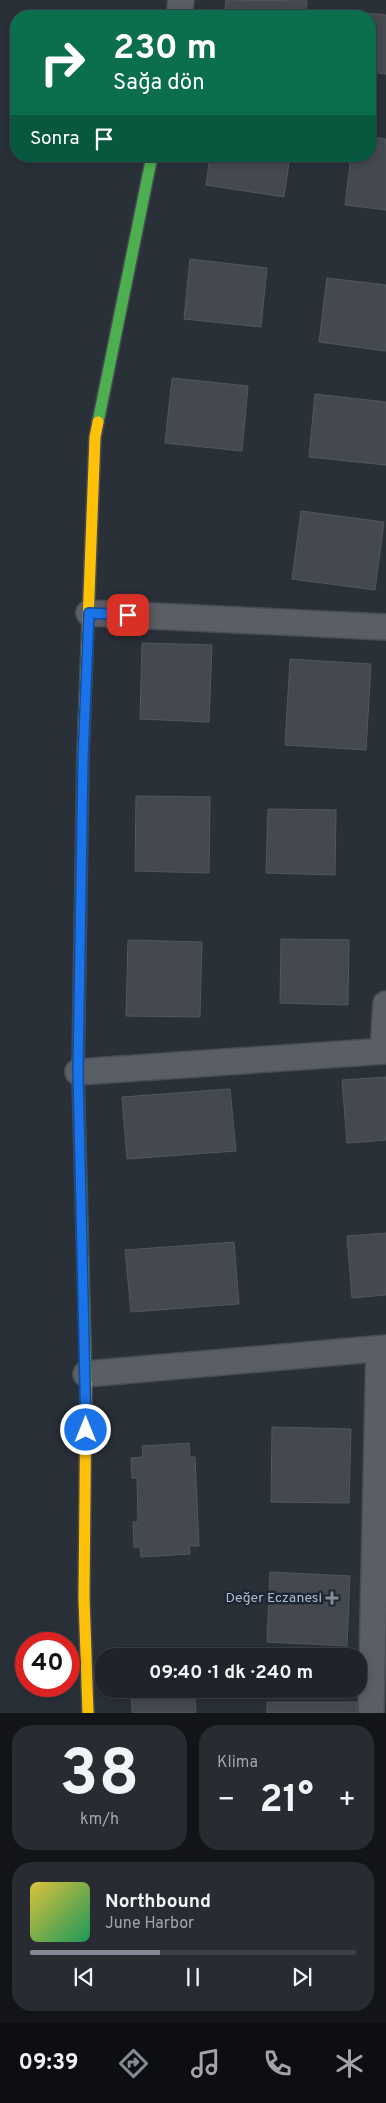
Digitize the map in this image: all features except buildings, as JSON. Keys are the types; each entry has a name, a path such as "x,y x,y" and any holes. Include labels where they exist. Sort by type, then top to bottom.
{"street":[{"path":"88,1713 84,1598 86,1374 78,1072 83,758 95,437 151,162"},
{"path":"89,613 386,627"},
{"path":"78,1072 384,1050 386,1004"},
{"path":"86,1374 382,1348 371,1713"}],"traffic: fast":[{"path":"98,422 151,162"},
{"path":"83,754 78,1072 86,1383"}],"traffic: slow":[{"path":"83,754 95,437 98,422"},
{"path":"86,1383 84,1598 88,1713"}],"place":[{"name":"Değer Eczanesi","path":"332,1598"}],"route":[{"path":"86,1430 78,1072 83,758 89,613 128,615"}]}
